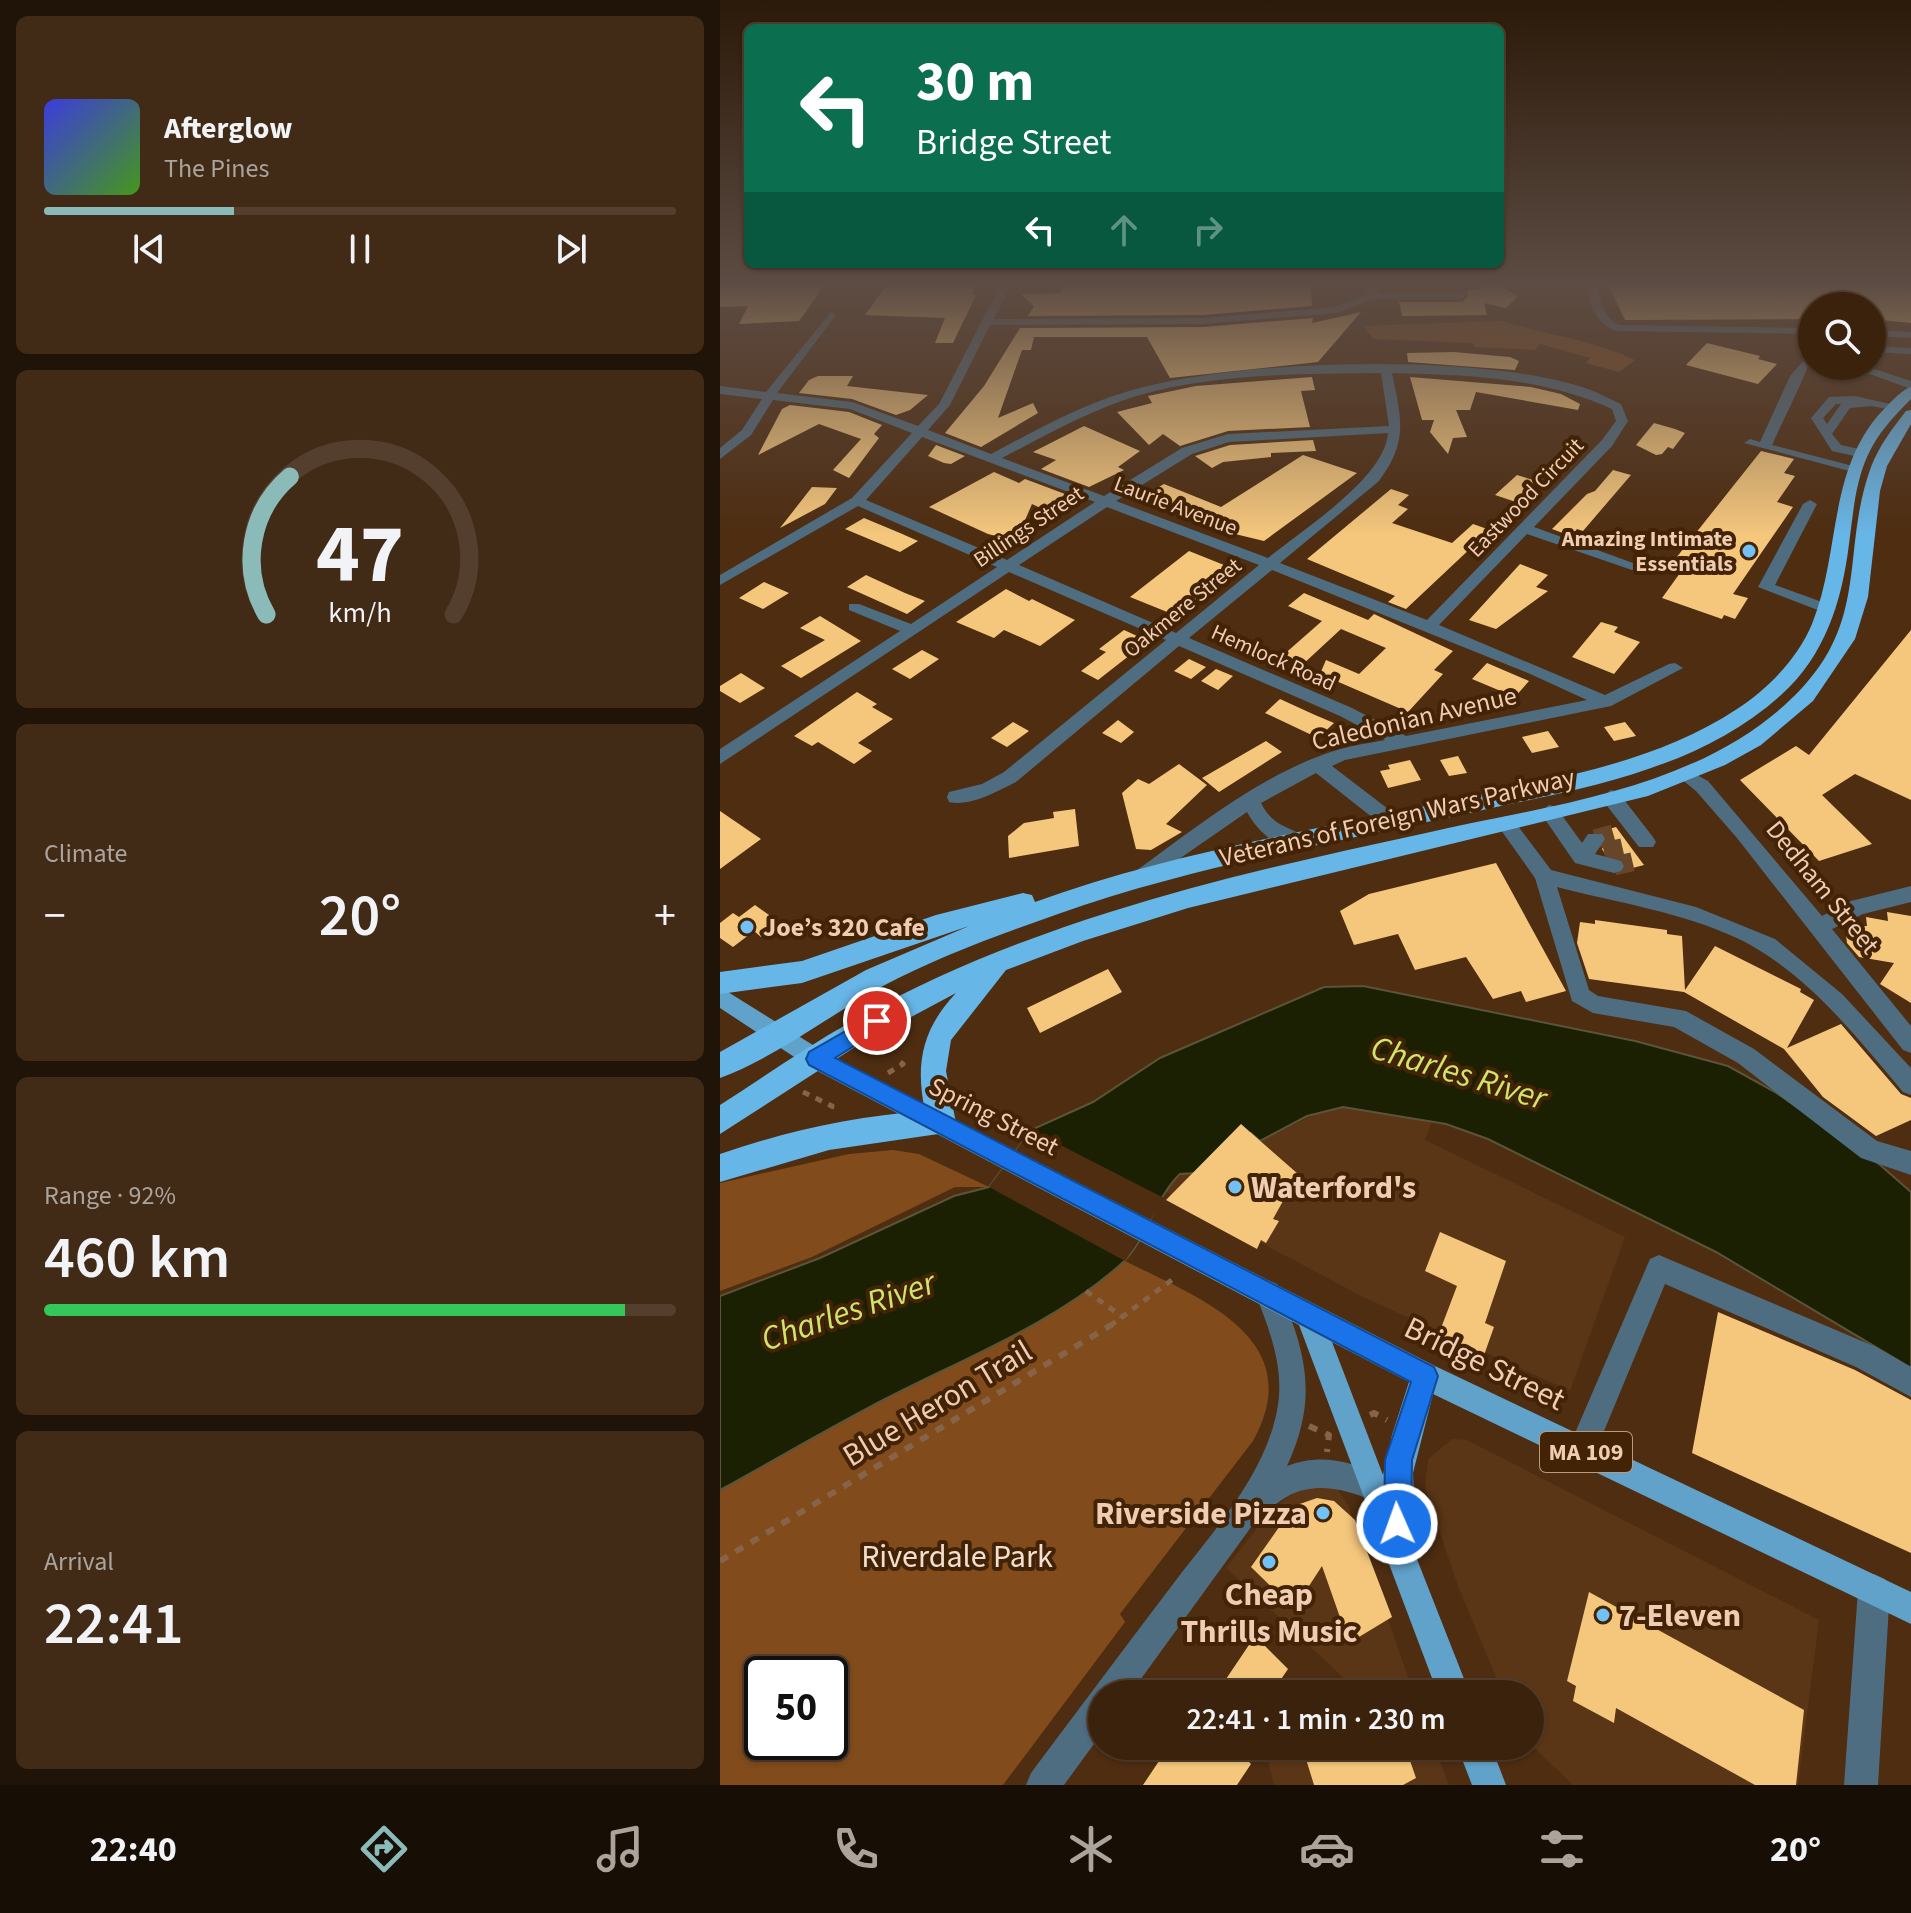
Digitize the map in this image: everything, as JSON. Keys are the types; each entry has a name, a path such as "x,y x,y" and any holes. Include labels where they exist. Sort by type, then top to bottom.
{"highway":[{"name":"Veterans of Foreign Wars Parkway","path":"720,1121 890,1014 1002,961 1082,931 1196,896 1611,797 1684,774 1739,748 1775,724 1813,689 1836,658 1857,599 1872,483 1911,388"},
{"name":"Veterans of Foreign Wars Parkway","path":"720,1066 861,985 940,948 1057,904 1139,879 1297,841 1588,780 1640,765 1696,742 1745,715 1777,689 1810,649 1828,609 1856,461 1902,410"},
{"path":"720,983 794,974 960,918 1139,879"},
{"path":"720,1168 773,1149 831,1134 942,1123 930,1073 933,1050 944,1025 1002,961"}],"main road":[{"name":"Spring Street","path":"720,996 816,1059 1076,1192"},
{"name":"Bridge Street","path":"1076,1192 1425,1376 1911,1608"},
{"path":"1309,1315 1371,1485 1408,1569 1449,1680"},
{"path":"1408,1569 1397,1524 1397,1471 1425,1376"},
{"path":"1479,1760 1489,1785"}],"street":[{"path":"720,455 747,432 790,369"},
{"path":"720,581 857,501 951,394 964,369"},
{"name":"Oakmere Street","path":"956,797 987,789 1010,777 1374,478 1390,461 1395,449 1396,429 1386,370"},
{"name":"Eastwood Circuit","path":"993,458 1070,416 1155,388 1233,377 1386,370 1466,372 1547,382 1596,394 1617,407 1622,421 1607,443 1429,627"},
{"path":"1765,446 1798,373"},
{"path":"1886,378 1911,388"},
{"name":"Laurie Avenue","path":"720,390 852,406 1271,564 1588,691 1605,702"},
{"path":"1856,461 1837,448 1826,434 1846,405 1871,402 1902,410"},
{"name":"Billings Street","path":"720,758 1160,465 1205,443 1264,435 1396,429"},
{"path":"1750,443 1856,461"},
{"name":"Hemlock Road","path":"857,501 1010,564 1346,712 1407,744"},
{"path":"1810,504 1766,587 1828,609"},
{"path":"1523,528 1637,567"},
{"path":"854,607 913,630"},
{"name":"Caledonian Avenue","path":"1139,879 1251,802 1317,764 1341,755 1605,702 1675,668"},
{"path":"1317,764 1389,820"},
{"name":"Dedham Street","path":"1684,774 1702,786 1820,926 1911,1043"},
{"path":"1611,797 1634,845"},
{"path":"1251,802 1261,824 1274,834 1297,841"},
{"path":"1549,812 1582,858"},
{"path":"1505,823 1544,876 1580,995 1593,1004 1678,1018 1746,1056 1870,1150 1911,1163"},
{"path":"1582,858 1604,852 1582,858"},
{"path":"1544,876 1745,933 1783,955 1869,1035 1911,1085"},
{"path":"1820,926 1858,907 1911,894"},
{"path":"1582,1450 1659,1268 1866,1357 1911,1383"},
{"path":"1120,1680 1247,1509 1277,1455 1292,1406 1287,1347 1268,1293"},
{"path":"1247,1509 1276,1485 1302,1475 1338,1473 1371,1485"},
{"path":"1861,1785 1874,1590"},
{"path":"1043,1785 1088,1724"}],"path":[{"path":"888,1073 903,1064 895,1058"},
{"path":"803,1092 834,1104 825,1123"},
{"name":"Blue Heron Trail","path":"720,1561 1123,1317 1173,1279"},
{"path":"1086,1291 1123,1317"},
{"path":"1361,1419 1374,1413 1393,1423"},
{"path":"1303,1423 1329,1435 1327,1454"}],"shaded area":[{"path":"1342,1107 1432,1121 1425,1140 1625,1237 1570,1391 1363,1297 1164,1191 1243,1118 1261,1141 1326,1109"},
{"path":"1452,1439 1467,1440 1819,1620 1798,1785 1573,1785 1544,1757 1544,1680 1497,1680 1458,1586 1425,1488 1428,1459"},
{"path":"1302,1487 1336,1487 1348,1505 1409,1680 1346,1680 1226,1568 1271,1510"},
{"path":"1268,1760 1439,1760 1449,1785 1274,1785"}],"green space":[{"path":"893,1150 919,1154 989,1187 955,1187 812,1257 720,1291 720,1183 849,1154"},
{"name":"Riverdale Park","path":"1125,1261 1184,1290 1238,1326 1257,1349 1267,1375 1267,1405 1253,1441 1120,1614 1125,1622 1003,1785 720,1785 720,1490 865,1409 1010,1336 1069,1302"}],"water":[{"name":"Charles River","path":"1363,986 1635,1041 1728,1066 1775,1092 1879,1164 1911,1192 1911,1368 1716,1252 1488,1139 1446,1124 1343,1107 1307,1116 1260,1141 1251,1133 1212,1172 1180,1174 1163,1196 1130,1255 1067,1305 1008,1339 864,1410 720,1490 720,1296 820,1258 954,1196 989,1187 1031,1130 1093,1102 1160,1058 1324,987"}],"pier":[{"path":"1031,1130 1164,1198 1125,1261 989,1187"}],"building":[{"path":"994,369 1015,369 998,418 1033,403 1038,413 981,447 945,433"},
{"path":"1165,369 1250,369 1170,378"},
{"path":"1702,369 1772,369 1758,384"},
{"path":"818,376 853,376 847,386 928,395 910,410 896,415 852,399 799,393 809,380"},
{"path":"1312,377 1315,390 1301,391 1310,427 1228,431 1180,446 1163,434 1149,445 1117,412 1152,403 1148,396 1196,386"},
{"path":"1410,377 1531,387 1561,394 1580,404 1578,410 1476,392 1470,410 1456,410 1467,437 1453,438 1448,454 1430,432 1434,420 1422,420"},
{"path":"790,405 849,412 882,425 874,434 879,438 849,478 833,470 861,439 819,424 758,455 782,409"},
{"path":"1654,423 1685,433 1673,449 1668,447 1662,454 1656,455 1636,445"},
{"path":"1084,426 1140,451 1118,467 1124,470 1089,487 1041,469 1056,460 1033,452"},
{"path":"1313,440 1316,451 1271,453 1271,457 1223,462 1212,468 1195,456 1230,445"},
{"path":"936,445 965,456 951,464 944,463 928,456"},
{"path":"1761,451 1794,459 1784,473 1795,476 1777,502 1793,507 1733,594 1748,598 1735,619 1724,615 1722,619 1662,598 1688,562 1676,558"},
{"path":"1303,455 1357,473 1264,541 1235,534 1143,496 1164,484 1221,507"},
{"path":"1613,470 1631,475 1583,531 1577,529 1571,536 1552,529 1587,494 1595,491"},
{"path":"994,472 1019,483 1025,479 1073,497 1049,512 1032,504 1016,541 988,534 929,507"},
{"path":"1517,475 1540,482 1519,503 1495,495"},
{"path":"812,487 837,488 825,504 780,528"},
{"path":"1391,489 1409,495 1398,505 1408,509 1392,523 1452,543 1473,524 1490,530 1406,609 1388,602 1395,596 1307,559"},
{"path":"864,518 918,541 900,552 845,529"},
{"path":"1189,551 1234,569 1197,598 1202,601 1182,618 1130,597"},
{"path":"1520,564 1548,575 1536,587 1548,591 1496,629 1469,620"},
{"path":"866,575 925,601 907,614 847,587"},
{"path":"764,582 789,593 763,609 739,598"},
{"path":"1006,589 1075,620 1040,646 1004,630 994,638 956,622"},
{"path":"1304,593 1368,620 1374,614 1453,651 1434,670 1443,674 1408,712 1320,674 1326,660 1359,674 1386,648 1341,629 1301,666 1281,657 1322,621 1288,606"},
{"path":"820,616 861,641 801,678 781,666 825,640 800,628"},
{"path":"1601,622 1618,627 1614,632 1640,642 1614,674 1572,657"},
{"path":"1124,630 1148,641 1098,680 1081,671 1106,652 1099,649"},
{"path":"1911,630 1911,800 1855,774 1822,795 1872,844 1819,861 1740,780 1796,746 1809,755"},
{"path":"922,650 939,659 910,679 892,669"},
{"path":"1189,659 1206,667 1191,679 1174,671"},
{"path":"1487,663 1529,681 1515,697 1472,679"},
{"path":"1216,669 1233,676 1218,690 1201,681"},
{"path":"741,673 765,688 740,703 720,691 720,686"},
{"path":"857,692 877,704 872,707 893,719 858,743 872,751 854,764 818,742 812,746 794,736"},
{"path":"1280,699 1334,723 1318,738 1265,713"},
{"path":"1118,720 1134,732 1121,743 1102,733"},
{"path":"1013,722 1029,731 1007,747 991,738"},
{"path":"1625,722 1636,736 1614,741 1604,727"},
{"path":"1548,731 1559,747 1532,753 1522,737"},
{"path":"1266,741 1282,752 1219,792 1202,778"},
{"path":"1458,756 1467,773 1449,776 1440,760"},
{"path":"1410,760 1421,780 1388,788 1380,771 1390,769 1388,765"},
{"path":"1179,764 1207,785 1166,824 1182,832 1151,850 1136,849 1122,793 1138,779 1149,784"},
{"path":"1075,809 1079,846 1009,858 1008,836 1024,823 1054,818 1053,812"},
{"path":"720,811 761,839 720,869"},
{"path":"1616,827 1644,865 1625,870 1624,859 1605,854 1602,849 1608,837 1602,831"},
{"path":"1496,863 1566,991 1526,1002 1521,991 1493,999 1466,957 1415,970 1398,934 1354,945 1340,911 1369,894"},
{"name":"Joe’s 320 Cafe","path":"755,905 779,922 761,937 754,931 733,947 720,938 720,923 733,913 739,917"},
{"path":"1887,912 1911,916 1911,1003 1880,984 1894,963 1859,957 1847,943 1845,926 1867,926 1866,917 1888,921"},
{"path":"1595,920 1667,930 1667,934 1682,936 1685,990 1715,946 1801,989 1800,992 1814,1000 1787,1048 1841,1024 1901,1094 1911,1098 1911,1120 1876,1136 1823,1097 1784,1049 1684,992 1589,979 1577,943 1580,922 1595,924"},
{"path":"1108,969 1122,992 1040,1033 1027,1008"},
{"name":"Waterford's","path":"1241,1124 1298,1174 1273,1219 1279,1221 1266,1243 1261,1240 1257,1249 1166,1200"},
{"path":"1440,1232 1506,1261 1485,1323 1494,1327 1483,1358 1438,1336 1457,1286 1425,1271"},
{"path":"1718,1312 1855,1370 1911,1400 1911,1553 1692,1453"},
{"path":"1317,1498 1334,1501 1355,1520 1392,1617 1349,1643 1322,1566 1294,1609 1251,1567 1294,1506"},
{"path":"1589,1592 1804,1710 1796,1785 1755,1785 1616,1708 1614,1723 1573,1701 1576,1686 1567,1681"},
{"path":"1255,1636 1288,1669 1281,1680 1225,1680"},
{"path":"1160,1760 1247,1760 1251,1764 1237,1785 1143,1785"},
{"path":"1306,1760 1410,1760 1416,1778 1403,1785 1314,1785"}],"tunnel":[{"path":"1595,839 1620,832"},
{"path":"1604,852 1630,846"},
{"path":"1614,866 1640,860"}],"place":[{"name":"Amazing Intimate Essentials","path":"1749,551"},
{"name":"Joe’s 320 Cafe","path":"747,927"},
{"name":"Waterford's","path":"1235,1187"},
{"name":"Riverside Pizza","path":"1323,1513"},
{"name":"Cheap Thrills Music","path":"1269,1562"},
{"name":"7-Eleven","path":"1603,1615"}],"route":[{"path":"877,1021 816,1059 1425,1376 1398,1460 1397,1524"}]}
